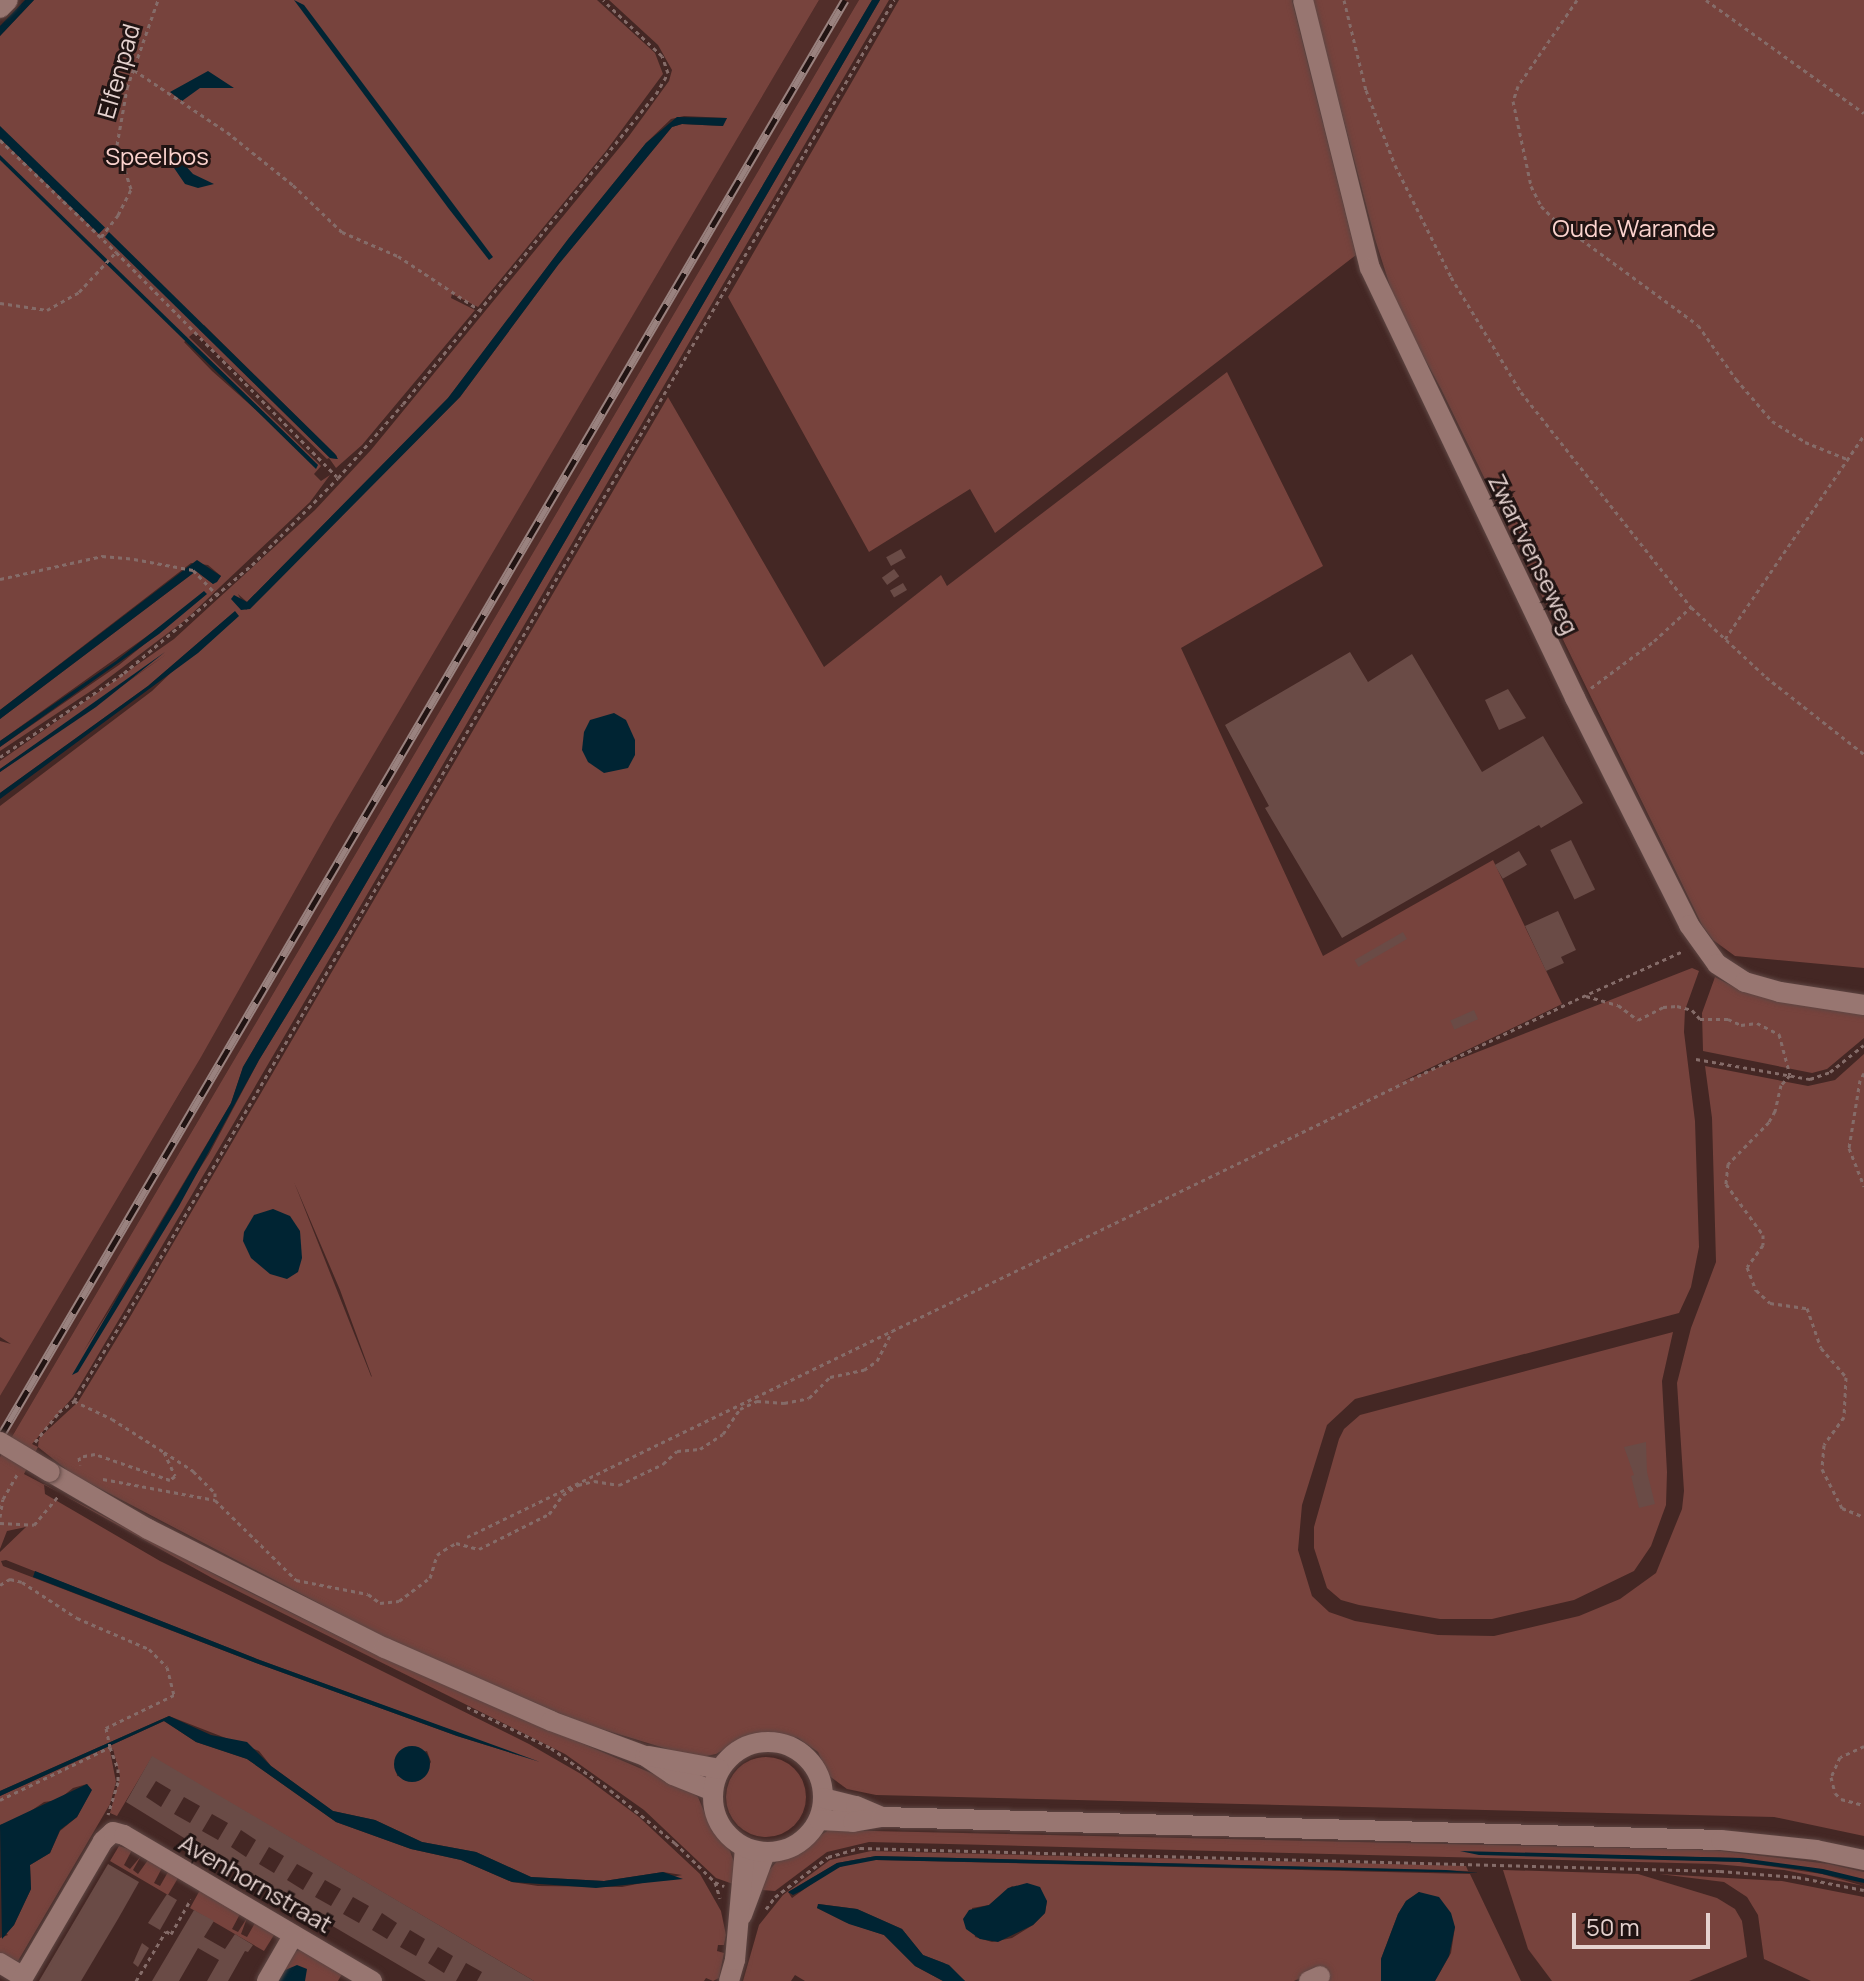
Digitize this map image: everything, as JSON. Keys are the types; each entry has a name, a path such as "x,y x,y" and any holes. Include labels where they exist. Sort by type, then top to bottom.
{"main road":[{"path":"0,8 8,0"},
{"name":"Zwartvenseweg","path":"1303,0 1370,268 1575,698 1701,943 1717,964 1745,982 1780,992 1864,1005"},
{"path":"0,1442 49,1482 385,1648 551,1721 645,1756 719,1769"},
{"path":"773,1741 792,1746 808,1758 820,1775 823,1798 819,1820 796,1845 765,1853 745,1847 720,1824 713,1791 719,1769 735,1753 753,1743 773,1741"},
{"path":"645,1756 673,1775 713,1791"},
{"path":"823,1798 856,1806 882,1817"},
{"path":"819,1820 853,1822 882,1817 1721,1840 1816,1850 1864,1860"},
{"path":"0,1963 22,1979 103,1841 113,1832"},
{"name":"Avenhornstraat","path":"113,1832 372,1981"},
{"path":"729,1981 746,1891 745,1847"},
{"path":"746,1891 765,1853"},
{"path":"267,1981 293,1936"}],"path":[{"name":"Elfenpad","path":"102,237 131,189 117,145 134,70 158,0"},
{"path":"0,757 124,673 219,597 338,478 481,311 656,94 668,73 662,56 603,0"},
{"path":"215,1500 215,1493 193,1471 112,1419 74,1401 894,0"},
{"path":"1344,0 1366,90 1395,165 1451,277 1521,392 1691,607 1766,677 1864,754"},
{"path":"1577,0 1518,86 1513,101 1531,186 1541,206 1555,220 1698,325 1736,379 1772,421 1805,442 1847,459"},
{"path":"1706,0 1864,113"},
{"path":"134,70 227,132 293,185 342,232 398,256 481,311"},
{"path":"0,140 102,237 338,478"},
{"path":"0,303 47,310 79,292 116,252"},
{"path":"1725,639 1864,435"},
{"path":"0,579 102,556 193,570 219,597"},
{"path":"1575,698 1612,675 1691,607"},
{"path":"467,1537 1701,943"},
{"path":"1586,996 1618,1005 1638,1020 1669,1005 1689,1008 1700,1019 1765,1026 1779,1034 1790,1075"},
{"path":"1696,1059 1810,1079 1830,1072 1864,1045"},
{"path":"1864,1073 1860,1080 1849,1148 1864,1186"},
{"path":"1790,1075 1781,1085 1769,1122 1728,1164 1726,1184 1763,1235 1763,1245 1747,1267 1756,1290 1770,1303 1807,1308 1821,1348 1846,1377 1844,1417 1824,1445 1822,1469 1842,1508 1864,1517"},
{"path":"100,1478 215,1500 296,1580 368,1594 380,1603 406,1599 430,1578 437,1555 456,1543 479,1549 549,1514 563,1495 578,1485 594,1481 619,1485 663,1464 677,1451 700,1449 723,1434 740,1409 757,1401 784,1403 809,1398 830,1377 864,1370 877,1361 893,1330"},
{"path":"90,1473 78,1464 79,1457 105,1456 170,1480 175,1476 174,1469 164,1452"},
{"path":"49,1482 58,1496 69,1503"},
{"path":"0,1523 34,1525 58,1496"},
{"path":"0,1585 10,1579 22,1582 77,1618 149,1649 167,1667 174,1695 106,1728 107,1741 118,1769 116,1794 108,1814 113,1832"},
{"path":"459,1703 551,1748 675,1843 715,1882 775,1897 828,1857 860,1848 1720,1871 1797,1877 1864,1890"},
{"path":"1864,1746 1840,1757 1831,1777 1835,1793 1841,1799 1864,1805"},
{"path":"0,1800 110,1747"},
{"path":"136,1981 202,1881"}],"shaded area":[{"path":"819,0 859,0 0,1457 0,1396 181,1091 332,823"}],"green space":[{"name":"Speelbos","path":"34,0 597,0 655,53 663,74 606,151 478,307 452,294 451,298 475,310 362,445 336,468 195,332 189,337 321,466 314,474 321,481 330,475 310,502 184,621 94,689 0,751 0,747 119,665 206,594 0,741 0,719 196,571 213,584 221,576 208,565 191,563 0,710 0,36","holes":["204,325 337,456 337,459 330,458 199,329","188,339 318,465 212,371 184,342"]},
{"path":"609,0 819,0 333,823 201,1057 0,1396 0,1341 11,1344 0,1337 0,806 152,691 234,612 148,686 0,793 0,772 167,654 0,769 0,761 174,639 315,510 371,450 629,136 669,81 672,70 658,45","holes":["684,116 727,118 722,126 682,124 672,127 558,265 460,397 246,610 238,594 247,602 448,398 569,238 646,143 671,119"]},
{"path":"859,0 872,0 243,1067 231,1103 83,1352 209,1154 259,1060 337,933 880,0 889,0 73,1397 32,1444 38,1447 24,1474 44,1485 45,1494 160,1561 529,1744 581,1774 639,1817 700,1874 721,1911 726,1935 724,1945 718,1945 717,1951 724,1953 719,1978 713,1981 706,1978 704,1981 534,1981 152,1757 117,1816 110,1813 120,1776 113,1749 110,1751 116,1782 110,1804 18,1961 0,1955 0,1938 8,1935 6,1933 14,1925 31,1889 30,1865 50,1853 60,1831 77,1817 91,1791 87,1784 73,1788 58,1800 44,1802 19,1819 0,1825 0,1796 164,1721 196,1742 247,1759 336,1822 411,1849 461,1860 512,1882 538,1886 622,1887 682,1875 663,1872 604,1881 531,1877 476,1852 422,1842 375,1820 333,1811 271,1766 259,1751 169,1716 0,1791 0,1552 26,1527 7,1531 0,1549 0,1457","holes":["6,1560 257,1659 524,1757 256,1663 3,1566 1,1561","427,1751 431,1762 420,1779 397,1776 396,1761"]},
{"path":"899,0 1292,0 1356,255 995,533 970,489 869,552 728,297"},
{"name":"Oude Warande","path":"1312,0 1864,0 1864,968 1735,956 1713,940 1702,925 1441,389 1396,305 1375,239"},
{"path":"1227,372 1323,566 1181,648 1323,956 1493,860 1562,1004 1401,1082 1692,968 1699,971 1685,1010 1684,1032 1695,1121 1699,1247 1691,1287 1679,1313 1355,1399 1327,1425 1302,1505 1298,1550 1312,1596 1329,1612 1355,1621 1438,1635 1494,1636 1579,1616 1620,1599 1656,1573 1682,1509 1684,1491 1677,1383 1691,1328 1716,1262 1712,1118 1705,1066 1808,1086 1835,1080 1864,1054 1864,1836 1774,1817 876,1795 847,1789 828,1775 818,1752 798,1738 768,1732 745,1737 716,1754 697,1758 582,1723 387,1639 72,1474 38,1447 39,1438 78,1402 130,1317 668,397 824,667 941,575 947,586","holes":["294,1182 340,1290 372,1377 371,1376"]},
{"path":"1715,977 1738,989 1864,999 1864,1038 1827,1069 1812,1073 1703,1051 1702,1013"},
{"path":"1673,1332 1662,1381 1666,1505 1651,1546 1634,1571 1574,1600 1492,1619 1440,1619 1359,1605 1341,1600 1327,1588 1314,1548 1314,1527 1339,1439 1344,1429 1360,1415"},
{"path":"61,1493 374,1654 686,1788 698,1797 709,1823 730,1851 734,1862 733,1884 716,1878 644,1810 565,1754 212,1578"},
{"path":"758,1757 774,1757 795,1768 806,1789 806,1805 795,1826 774,1837 758,1837 744,1831 732,1819 726,1805 726,1789 732,1775 744,1763"},
{"path":"829,1830 1713,1850 1829,1864 1864,1872 1864,1879 1741,1858 1460,1852 1740,1862 1822,1874 1864,1886 1784,1870 1715,1864 869,1842 827,1852 775,1891 762,1890 767,1873 778,1860"},
{"path":"119,1846 132,1850 124,1865 130,1869 141,1856 133,1870 138,1874 148,1860 162,1868 154,1883 160,1886 168,1872 178,1878 168,1895 110,1861"},
{"path":"871,1851 1466,1866 1468,1871 876,1856 837,1863 788,1892 792,1898 831,1870 858,1861 876,1860 1470,1874 1521,1981 1435,1981 1451,1953 1455,1927 1419,1892 1406,1901 1398,1914 1381,1959 1381,1981 1310,1981 1307,1975 1294,1981 965,1981 944,1963 923,1955 902,1929 857,1909 819,1904 817,1908 845,1922 884,1935 915,1966 943,1981 805,1981 795,1975 791,1981 743,1981 759,1925 783,1895 830,1860","holes":["1012,1886 1047,1901 1045,1913 1012,1938 992,1942 975,1937 972,1908 989,1905"]},
{"path":"1503,1870 1638,1874 1717,1898 1735,1909 1742,1921 1747,1957 1689,1981 1552,1981 1528,1949"},
{"path":"1659,1874 1782,1881 1864,1897 1864,1981 1811,1981 1764,1959 1758,1915 1747,1897 1724,1882"},
{"path":"200,1890 240,1914 232,1929 238,1932 247,1918 241,1934 247,1937 255,1923 274,1935 264,1951 190,1908"},
{"path":"300,1950 342,1974 338,1981 305,1981 283,1971 291,1953"}],"water":[{"path":"25,0 34,0 0,36 0,26"},
{"path":"294,0 304,5 493,257 489,260 449,209"},
{"path":"872,0 880,0 337,933 259,1060 179,1206 78,1372 72,1375 231,1103 243,1067"},
{"path":"208,71 234,88 200,88 182,101 170,92"},
{"path":"677,117 727,118 723,126 682,124 672,127 558,265 460,397 250,609 241,610 231,599 234,595 247,602 448,398 569,238 646,143"},
{"path":"0,126 105,227 99,234 0,139"},
{"path":"175,154 193,174 214,184 198,188 185,184 172,165"},
{"path":"0,155 318,465 316,469 0,160"},
{"path":"109,232 338,459 330,458 105,237"},
{"path":"197,560 221,576 217,582 213,584 196,571 0,719 0,710"},
{"path":"204,591 207,594 159,634 0,747 0,741 116,661"},
{"path":"235,611 239,616 198,653 0,799 0,793 148,686"},
{"path":"165,652 96,707 0,772 0,769"},
{"path":"614,713 626,720 635,740 635,755 628,768 604,773 588,762 582,750 584,732 590,720"},
{"path":"273,1209 290,1216 300,1231 302,1258 298,1272 287,1279 270,1274 251,1258 243,1241 244,1232 254,1215"},
{"path":"35,1571 257,1659 540,1762 457,1736 256,1663 33,1577"},
{"path":"169,1716 211,1735 247,1742 271,1766 333,1811 375,1820 422,1842 476,1852 531,1877 604,1881 663,1872 683,1879 596,1888 512,1882 461,1860 411,1849 336,1822 247,1759 196,1742 164,1721 0,1796 0,1791"},
{"path":"412,1746 425,1751 430,1764 425,1777 412,1782 399,1777 394,1764 399,1751"},
{"path":"87,1784 92,1790 77,1817 60,1830 50,1853 30,1865 31,1889 14,1925 2,1939 0,1825"},
{"path":"1460,1851 1741,1858 1823,1869 1864,1879 1864,1883 1804,1870 1740,1862 1479,1855"},
{"path":"876,1856 1479,1873 876,1860 840,1867 793,1895 788,1892 837,1863"},
{"path":"1027,1883 1040,1887 1047,1901 1045,1913 1033,1925 998,1942 980,1939 966,1929 963,1919 969,1910 989,1905 1008,1888"},
{"path":"1419,1892 1439,1897 1451,1913 1455,1927 1449,1956 1435,1981 1381,1981 1381,1959 1398,1914 1406,1901"},
{"path":"818,1904 857,1909 902,1929 923,1955 949,1965 965,1981 943,1981 915,1966 884,1935 849,1924 817,1908"},
{"path":"297,1965 307,1969 305,1981 278,1981 283,1971"}],"building":[{"path":"901,549 906,558 891,566 886,557"},
{"path":"894,569 899,576 887,585 882,578"},
{"path":"903,583 907,590 894,597 890,590"},
{"path":"1350,652 1368,682 1412,654 1482,772 1543,736 1583,803 1342,938 1265,808 1269,806 1225,725"},
{"path":"1508,689 1526,718 1499,730 1485,700"},
{"path":"1571,840 1595,889 1574,900 1550,850"},
{"path":"1519,851 1527,865 1503,879 1495,865"},
{"path":"1558,911 1576,950 1561,957 1564,963 1546,971 1525,926"},
{"path":"1403,932 1407,939 1359,967 1355,960"},
{"path":"1474,1010 1478,1019 1454,1030 1450,1021"},
{"path":"1646,1442 1647,1472 1655,1504 1639,1508 1631,1476 1634,1475 1624,1447"},
{"path":"152,1756 534,1981 477,1981 482,1972 466,1963 456,1981 426,1981 126,1802","holes":["156,1781 171,1790 161,1807 146,1797","184,1797 200,1806 190,1823 174,1814","212,1814 228,1823 218,1840 202,1831","241,1830 256,1840 246,1857 231,1847","269,1847 284,1856 274,1873 259,1864","297,1864 313,1873 303,1890 287,1880","325,1880 341,1889 331,1906 315,1897","353,1897 369,1906 359,1923 343,1914","382,1913 397,1923 387,1939 372,1930","410,1930 425,1939 416,1956 400,1947","438,1947 453,1956 444,1973 428,1963"]},
{"path":"108,1864 139,1882 118,1919 81,1981 39,1981"},
{"path":"167,1894 177,1900 160,1930 148,1923"},
{"path":"194,1910 214,1921 204,1937 225,1949 235,1934 253,1945 248,1952 245,1951 228,1981 207,1981 219,1960 198,1948 179,1981 152,1981"},
{"path":"142,1943 149,1948 138,1967 133,1963"}],"railway":[{"path":"0,1437 845,0"}]}
